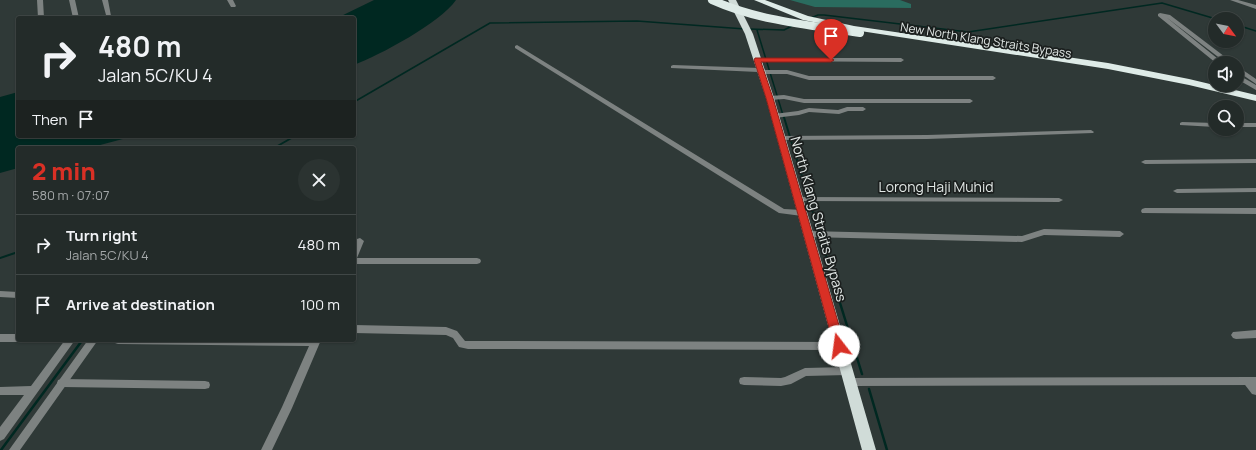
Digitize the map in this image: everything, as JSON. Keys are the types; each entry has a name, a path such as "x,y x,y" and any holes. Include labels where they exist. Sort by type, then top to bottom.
{"highway":[{"name":"New North Klang Straits Bypass","path":"712,0 736,10 767,18 1111,71 1192,87 1256,102"},
{"name":"North Klang Straits Bypass","path":"732,0 747,29 761,69 775,98 777,116 800,199 802,213 811,234 839,346 869,450"},
{"name":"New North Klang Straits Bypass","path":"758,0 806,18 854,28 1108,66 1189,82 1256,98"}],"street":[{"path":"40,0 41,16"},
{"path":"72,0 76,16"},
{"path":"105,0 109,15"},
{"path":"230,0 233,6"},
{"path":"1233,0 1256,6"},
{"path":"1211,56 1160,15 1168,16 1221,56"},
{"path":"517,48 782,211 802,213"},
{"path":"673,67 761,69 901,60"},
{"path":"761,69 773,72 787,72 810,78 993,78"},
{"path":"1244,73 1256,82"},
{"path":"1244,80 1256,88"},
{"path":"775,98 804,101 970,101"},
{"path":"777,116 789,115 809,110 840,112 847,109 863,109"},
{"path":"1182,124 1208,125"},
{"path":"1244,125 1256,125"},
{"path":"783,138 927,137 1091,132"},
{"path":"1145,162 1256,161"},
{"path":"1177,191 1256,190"},
{"name":"Lorong Haji Muhid","path":"800,199 1059,200"},
{"path":"1145,211 1256,211"},
{"path":"811,234 1022,239 1044,232 1120,234"},
{"path":"356,250 360,241"},
{"path":"356,261 477,261"},
{"path":"0,294 16,295"},
{"path":"356,329 446,331 452,332 457,336 462,344 468,345 839,346"},
{"path":"1236,335 1256,334"},
{"path":"0,338 16,338"},
{"path":"0,436 69,342"},
{"path":"14,450 92,342"},
{"path":"266,450 287,408 315,342"},
{"path":"744,381 781,382 787,381 806,372 848,376 1252,381 1256,391"},
{"path":"62,383 205,385"},
{"path":"0,391 34,390"}],"shaded area":[{"path":"374,0 456,0 448,9 424,28 379,54 356,64 356,16 341,16"},
{"path":"790,0 900,0 911,4 911,8 815,7"},
{"path":"16,93 16,138 126,138 96,146 16,146 16,169 0,173 0,97"}],"waterway":[{"path":"811,18 818,15 824,15 968,32 1162,3 1208,17"},
{"path":"356,101 490,23 637,21 745,29"},
{"path":"750,29 784,30 792,26"},
{"path":"1244,27 1256,31"},
{"path":"757,30 783,115"},
{"path":"783,114 828,262"},
{"path":"278,146 292,138"},
{"path":"0,258 16,253"},
{"path":"827,261 862,374"},
{"path":"1,450 81,342"},
{"path":"869,389 887,450"}],"route":[{"path":"831,60 757,60 770,98 839,346"}]}
